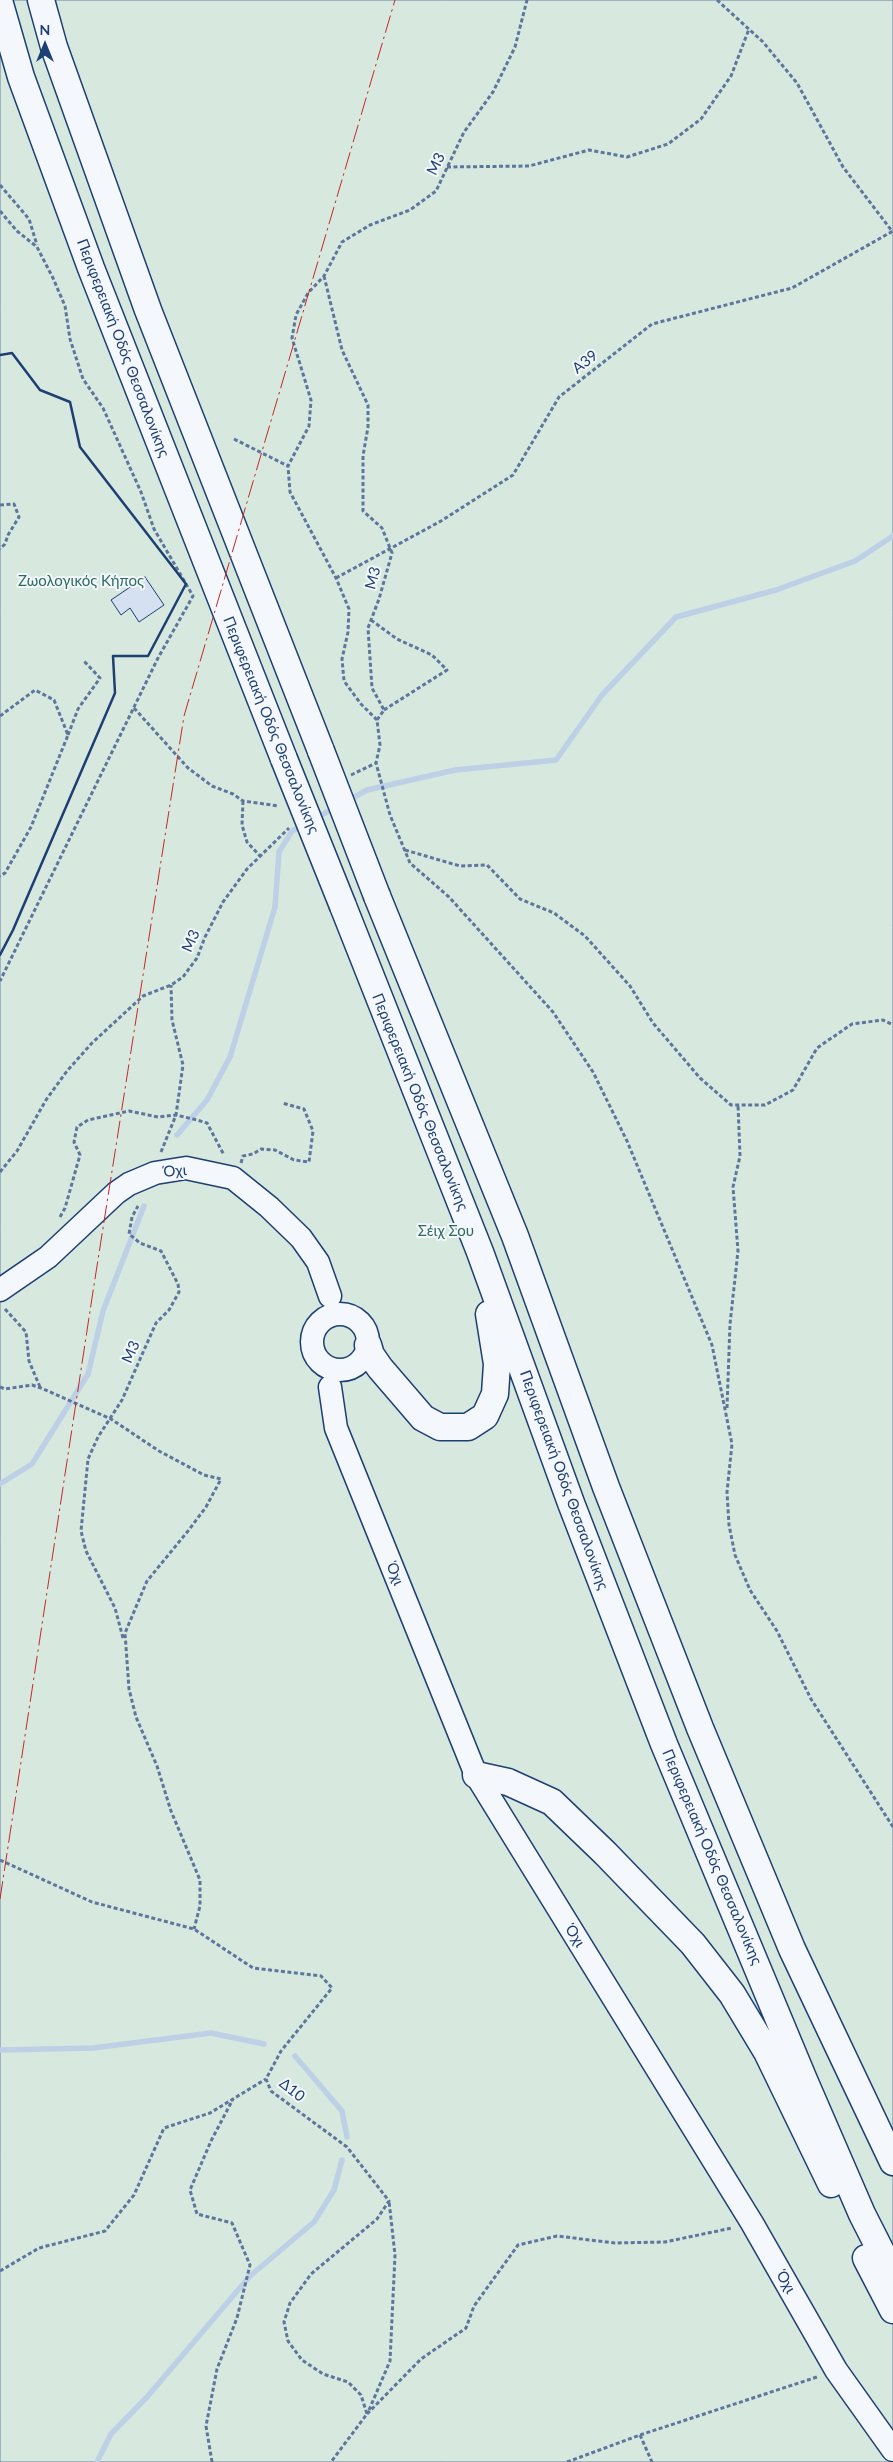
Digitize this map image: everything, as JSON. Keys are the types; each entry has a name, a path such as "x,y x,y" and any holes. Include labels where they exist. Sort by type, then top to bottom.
{"highway":[{"path":"41,0 54,47 148,310 376,896 515,1236 610,1496 700,1728 792,1949 893,2162"},
{"name":"Περιφερειακή Οδός Θεσσαλονίκης","path":"0,4 21,78 90,268 480,1252 571,1503 664,1744 804,2080 862,2214 893,2275"},
{"path":"368,1345 371,1355 380,1368 423,1418 431,1423 449,1428 468,1427 480,1421 490,1407 495,1394 497,1364 480,1252"},
{"path":"476,1775 508,1782 552,1802 670,1920 712,1968 732,1994 766,2052 872,2272 893,2310"}],"main road":[{"name":"Όχι","path":"0,1290 48,1257 102,1205 128,1184 155,1172 186,1168 233,1178 269,1207 301,1238 318,1262 330,1296 340,1309 349,1316"},
{"path":"322,1320 340,1314 349,1316 364,1328 368,1345 360,1362 337,1378 319,1362 311,1345 312,1336 329,1307 330,1296"},
{"name":"Όχι","path":"337,1378 336,1428 476,1775 752,2223 836,2370 893,2450"}],"path":[{"name":"Μ3","path":"384,710 372,688 368,628 379,599 392,553 382,528 363,511 363,456 368,427 368,405 342,350 324,276 342,242 370,225 410,210 436,192 464,132 493,92 515,47 527,0"},
{"path":"717,0 749,29 797,83 843,167 892,231"},
{"path":"447,167 529,166 589,150 627,157 668,144 701,119 731,76 749,29"},
{"path":"0,185 29,219 37,247 65,306 70,339 83,379 103,408 154,529 193,596 158,658 0,981"},
{"path":"0,211 17,231 37,247"},
{"name":"Α39","path":"336,578 440,520 513,474 559,396 652,324 792,288 892,231"},
{"path":"324,276 308,293 296,316 292,338 310,400 309,426 288,466 290,492 336,578 349,609 348,632 342,659 344,681 361,704 377,720 380,745 376,763 390,815 410,863 449,897 553,1012 593,1072 628,1141 712,1345 732,1444 727,1492 728,1525 735,1555 750,1590 777,1631 811,1699 893,1827"},
{"path":"234,439 288,466"},
{"path":"0,505 14,504 19,517 5,544 0,549"},
{"path":"371,620 397,639 432,655 447,670 384,710 377,720"},
{"path":"0,876 5,873 31,827 78,709 100,678 83,660"},
{"path":"0,716 35,690 54,700 68,735"},
{"path":"134,708 188,768 212,786 233,794 243,801 284,806"},
{"path":"350,776 376,763"},
{"path":"243,801 242,825 247,842 260,856"},
{"name":"Μ3","path":"0,1172 17,1151 67,1071 92,1042 143,996 171,985 183,977 198,958 205,937 223,902 246,869 294,822"},
{"path":"404,849 460,866 487,865 520,899 554,914 584,936 630,986 653,1023 700,1078 732,1105 765,1105 793,1090 817,1048 852,1024 883,1020 893,1025"},
{"path":"161,1154 176,1115 183,1065 172,1020 171,985"},
{"path":"727,1414 730,1324 738,1251 733,1187 740,1156 738,1105"},
{"name":"Μ3","path":"111,1419 156,1323 170,1310 179,1292 178,1284 161,1251 140,1243 129,1234 132,1217 138,1206"},
{"path":"0,1302 26,1332 29,1361 41,1388"},
{"path":"0,1387 5,1389 32,1385 41,1388 111,1419 159,1452 204,1475 221,1479 206,1507 147,1581 125,1633 124,1641"},
{"path":"111,1419 98,1437 88,1459 81,1531 86,1551 114,1608 124,1641 129,1689 136,1717 158,1766 172,1811 200,1880 200,1906 194,1929"},
{"name":"Δ10","path":"0,1860 92,1902 194,1929 253,1968 321,1976 332,1988 281,2051 266,2079 271,2091 347,2147 388,2201"},
{"path":"0,2271 39,2248 105,2231 134,2195 164,2128 210,2113 266,2079"},
{"path":"212,2462 206,2426 217,2369 237,2318 250,2265 232,2223 197,2214 190,2190 211,2141 233,2099"},
{"path":"367,2414 361,2396 348,2382 323,2374 302,2360 288,2341 284,2322 290,2304 310,2274 376,2219 388,2201"},
{"path":"367,2414 390,2361 395,2255 388,2201"},
{"path":"331,2462 367,2414 421,2359 466,2328 474,2306 518,2245 557,2236 615,2243 666,2242 752,2223"},
{"path":"567,2462 640,2435 755,2399 836,2370"},
{"path":"640,2435 652,2462"}],"green space":[{"name":"Σέιχ Σου","path":"0,0 893,0 893,2462 0,2462"}],"building":[{"path":"145,577 164,605 139,622 130,608 121,615 111,600"}],"waterway":[{"path":"347,801 367,790 455,770 556,760 602,695 676,617 776,590 855,561 893,536"},
{"path":"316,818 336,807"},
{"path":"177,1135 207,1100 230,1057 275,907 279,852 292,831 303,825"},
{"path":"0,1484 32,1464 88,1374 103,1311 144,1206"},
{"path":"0,2050 93,2048 211,2033 264,2044"},
{"path":"295,2056 342,2111 347,2137"},
{"path":"97,2462 111,2434 147,2397 250,2276 314,2222 334,2190 342,2160"}],"wall":[{"path":"0,355 12,353 40,390 70,402 80,447 186,584 148,656 113,656 115,693 13,930 0,955"}],"power":[{"path":"0,1899 184,716 395,0"}],"park label":[{"name":"Ζωολογικός Κήπος","path":"81,581"}]}
